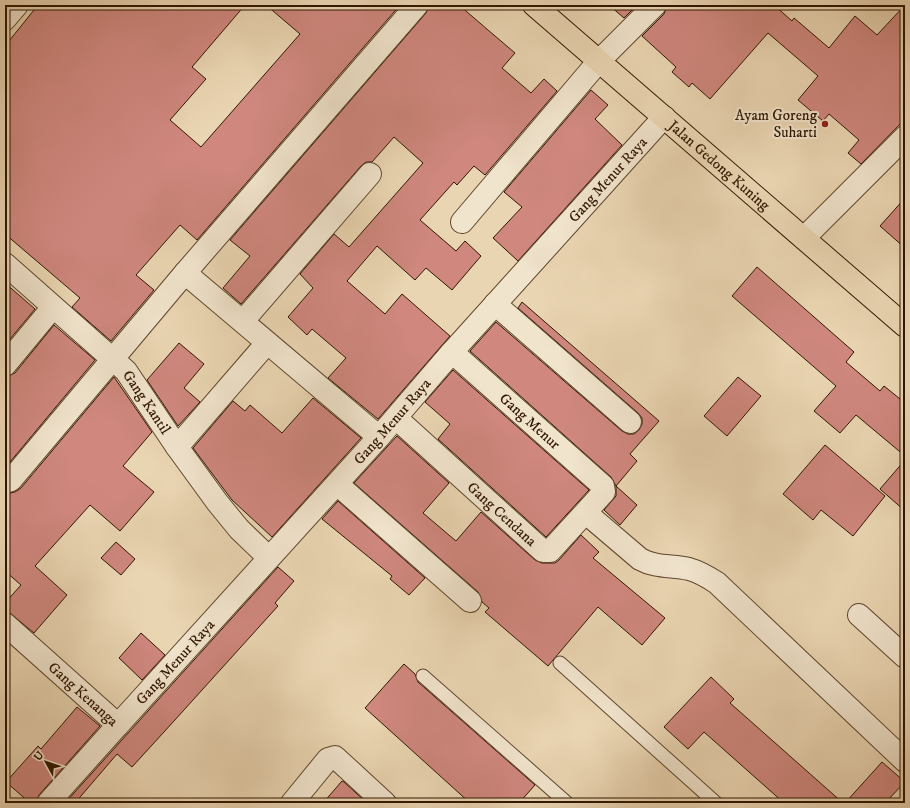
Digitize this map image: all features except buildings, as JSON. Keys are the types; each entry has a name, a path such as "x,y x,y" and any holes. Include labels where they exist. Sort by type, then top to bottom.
{"main road":[{"name":"Jalan Gedong Kuning","path":"534,5 905,326"}],"street":[{"path":"5,19 17,5"},
{"path":"5,482 11,480 185,273 417,5"},
{"path":"462,222 599,61 654,5"},
{"name":"Gang Menur Raya","path":"118,725 337,484 452,352 664,118"},
{"path":"804,238 905,137"},
{"path":"243,322 370,174"},
{"name":"Gang Kantil","path":"5,264 114,359 133,380 177,447 217,502 239,528 269,558"},
{"path":"185,273 379,437"},
{"path":"495,304 630,422"},
{"path":"5,365 53,307"},
{"path":"177,447 267,343"},
{"name":"Gang Menur","path":"452,352 599,482 604,488 604,492"},
{"name":"Gang Cendana","path":"396,418 543,551 550,551 604,492"},
{"path":"337,484 470,601"},
{"path":"586,513 644,562 661,567 687,569 704,574 717,583 905,761"},
{"path":"859,615 905,657"},
{"name":"Gang Kenanga","path":"5,624 118,725 48,803"},
{"path":"292,803 328,759 335,757 385,803"}],"lane":[{"path":"560,663 716,803"},
{"path":"423,676 567,803"}],"place":[{"name":"Ayam Goreng Suharti","path":"825,124"}]}
